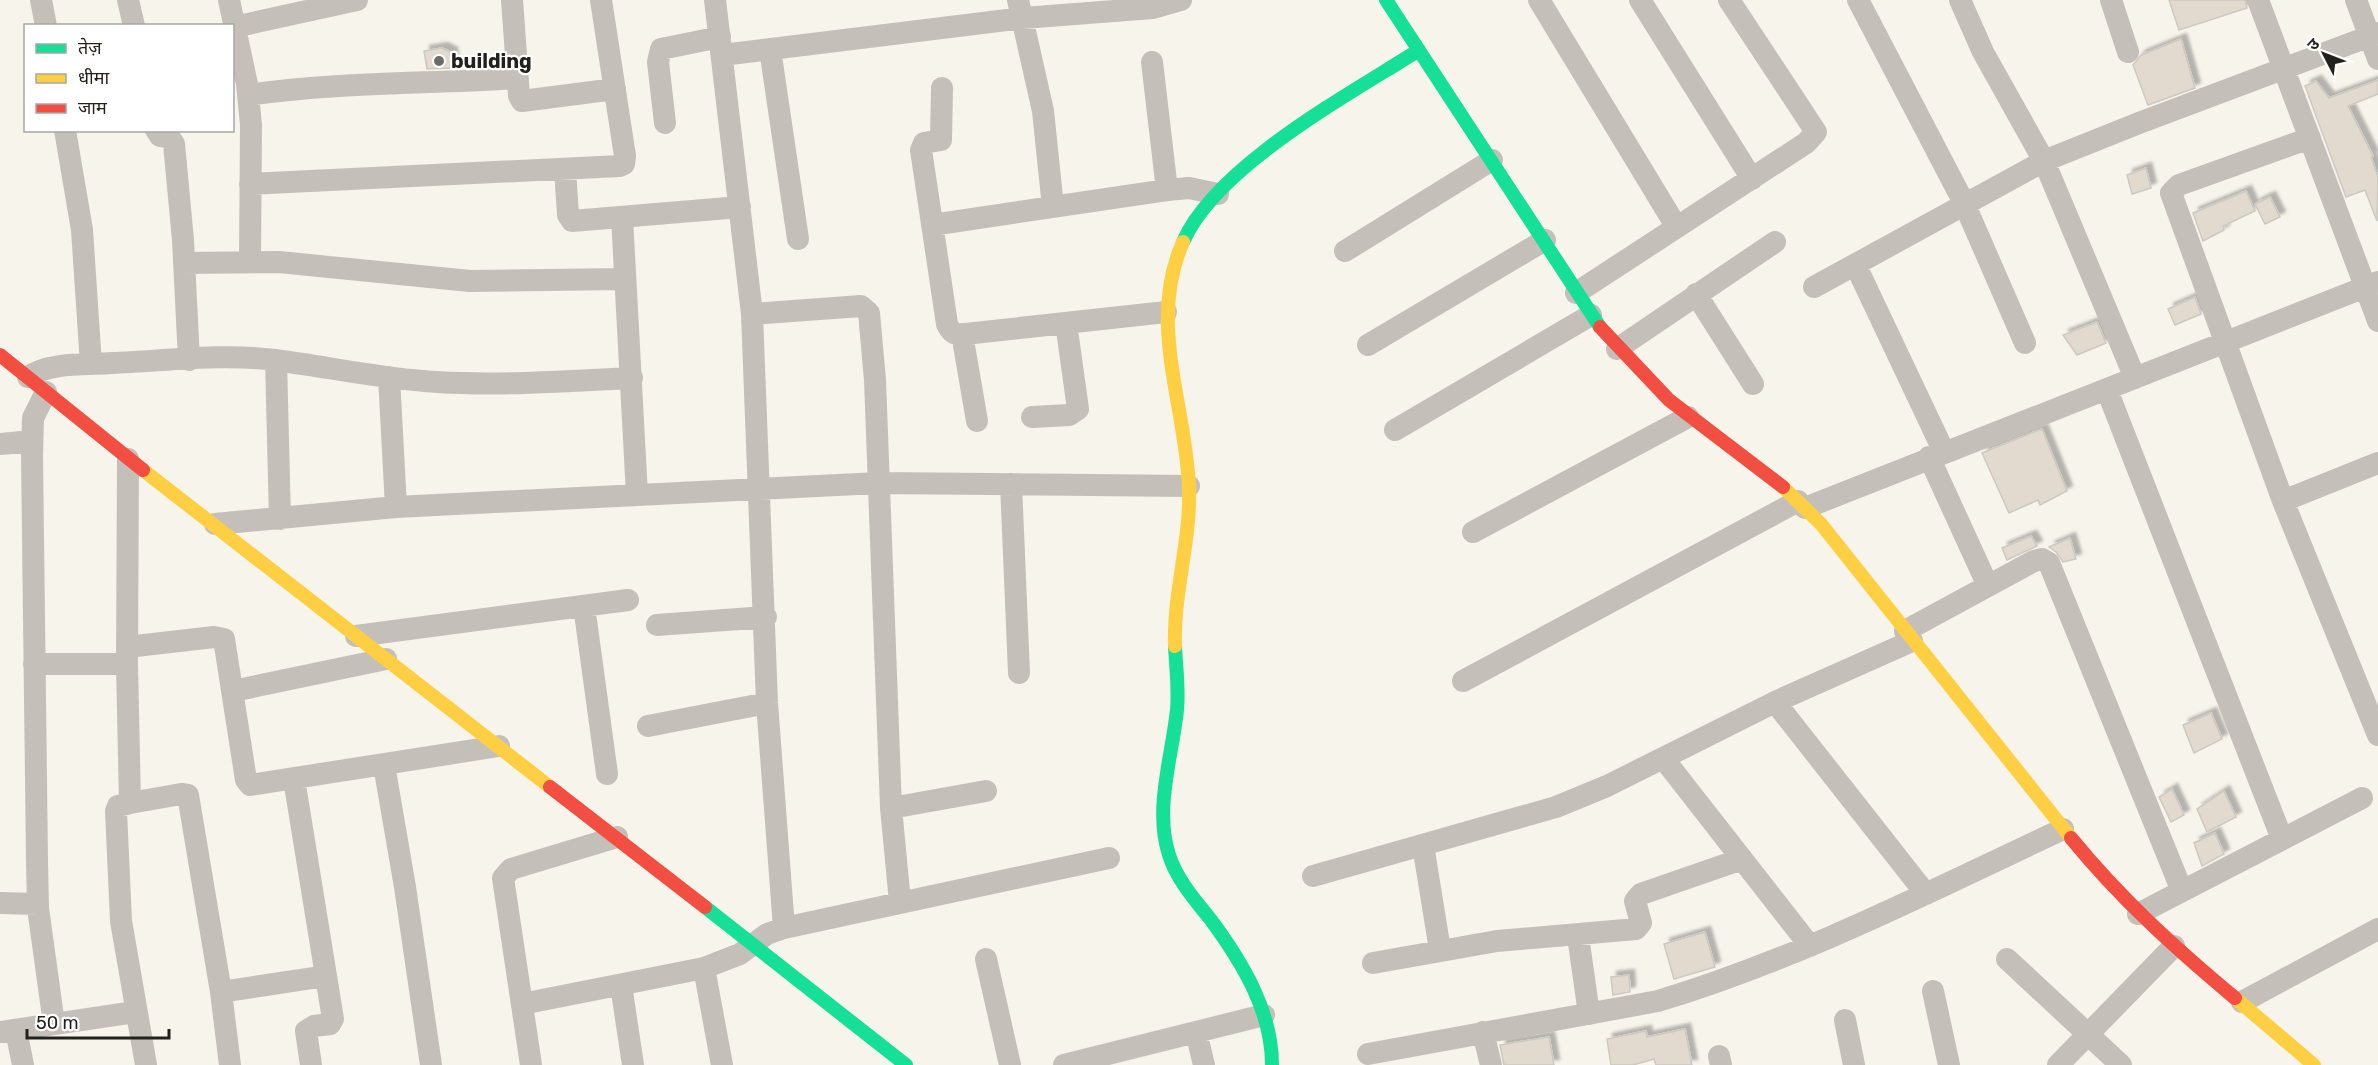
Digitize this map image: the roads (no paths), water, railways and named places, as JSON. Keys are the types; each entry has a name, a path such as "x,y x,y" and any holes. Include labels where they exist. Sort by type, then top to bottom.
{"street":[{"path":"41,0 46,24"},
{"path":"128,0 134,24"},
{"path":"229,0 233,24"},
{"path":"250,261 251,125 248,95 234,27 357,0"},
{"path":"512,0 519,96 525,103 615,89"},
{"path":"250,184 613,168 624,164 625,156 601,0"},
{"path":"715,0 752,314 766,617 767,703 784,928"},
{"path":"665,123 658,62 661,49 721,46 770,49 1020,9 1153,8 1180,0"},
{"path":"1386,0 1545,240 1576,293 1617,349 1689,417 1747,457 1801,504 1835,540 2063,829 2138,914 2314,1065"},
{"path":"1539,0 1676,226"},
{"path":"1640,0 1752,179"},
{"path":"1576,293 1806,143 1816,132 1729,0"},
{"path":"1858,0 1964,203 2025,343"},
{"path":"1960,0 1987,61 2044,162 2135,378"},
{"path":"2111,0 2128,52"},
{"path":"2258,0 2310,138 2371,285 2378,321"},
{"path":"2356,0 2374,35 2378,59"},
{"path":"1020,9 1043,111 1053,207"},
{"path":"1814,287 1856,266 1964,203 2044,162 2374,35"},
{"path":"770,49 798,239"},
{"path":"1272,1065 1274,1048 1264,1015 1222,937 1174,868 1166,847 1164,825 1178,705 1175,635 1189,535 1189,486 1166,312 1170,280 1177,252 1191,227 1218,194 1291,134 1419,50"},
{"path":"1152,62 1167,190"},
{"path":"248,95 307,87 517,78"},
{"path":"942,88 941,141 922,145 932,225 950,331 962,334 1166,312"},
{"path":"65,132 82,230 91,364"},
{"path":"158,132 169,137 174,144 189,360"},
{"path":"2310,138 2179,186 2171,193 2283,501 2378,735"},
{"path":"1345,251 1492,160"},
{"path":"565,169 569,219 577,221 740,207"},
{"path":"932,225 1167,190 1189,188 1218,194"},
{"path":"622,217 637,495"},
{"path":"1368,345 1545,240"},
{"path":"1617,349 1775,242"},
{"path":"184,263 250,261 470,281 624,279"},
{"path":"1856,266 1989,586"},
{"path":"1462,681 1801,504 2107,390 2371,285"},
{"path":"1696,294 1753,384"},
{"path":"752,314 856,306 866,308 875,380 891,808 900,902"},
{"path":"1395,430 1591,315"},
{"path":"1032,417 1069,415 1078,409 1066,323"},
{"path":"962,334 977,421"},
{"path":"0,355 128,459 617,837 906,1065"},
{"path":"28,377 44,369 91,364 189,360 276,360 389,377 471,383 632,378"},
{"path":"276,360 280,519"},
{"path":"389,377 396,507"},
{"path":"2107,390 2282,839"},
{"path":"46,392 33,418 34,664 38,904 54,1024"},
{"path":"1473,532 1689,417"},
{"path":"0,444 32,441"},
{"path":"128,459 127,655 130,803"},
{"path":"2283,501 2378,463"},
{"path":"215,524 396,507 878,483 1189,486"},
{"path":"1011,484 1019,673"},
{"path":"1313,876 1556,807 1607,786 1909,636 1989,586 2034,561 2042,559 2053,568 2182,891"},
{"path":"357,636 628,600"},
{"path":"584,606 607,774"},
{"path":"657,625 766,617"},
{"path":"34,664 127,655 220,637 225,643 248,783 253,786 499,746"},
{"path":"233,691 386,659"},
{"path":"1775,702 1926,894"},
{"path":"648,726 767,703"},
{"path":"1663,758 1810,946"},
{"path":"384,765 405,887 431,1065"},
{"path":"294,779 332,1022 314,1026 306,1031 311,1065"},
{"path":"891,808 986,790"},
{"path":"146,1065 121,921 116,811 118,806 181,794 188,795 221,992 230,1065"},
{"path":"2138,914 2362,798"},
{"path":"1368,1054 1658,1001 1703,987 1810,946 2063,829"},
{"path":"531,1065 503,878 511,869 617,837"},
{"path":"1423,845 1440,950"},
{"path":"522,1004 704,968 728,960 767,934 784,928 1109,858"},
{"path":"1374,963 1497,941 1578,936 1636,929 1640,927 1641,920 1635,901 1641,894 1742,859"},
{"path":"0,903 38,904"},
{"path":"2242,1002 2378,929"},
{"path":"1578,936 1589,1014"},
{"path":"2058,1065 2174,946"},
{"path":"986,959 1010,1065"},
{"path":"2007,959 2121,1065"},
{"path":"704,968 722,1065"},
{"path":"221,992 326,976"},
{"path":"621,984 633,1065"},
{"path":"1933,991 1949,1065"},
{"path":"22,1065 8,1031 135,1012"},
{"path":"1064,1065 1105,1060 1196,1032 1264,1015"},
{"path":"1845,1020 1853,1065"},
{"path":"1196,1032 1204,1065"},
{"path":"1483,1032 1491,1065"}],"place":[{"name":"building","path":"439,61"}]}
